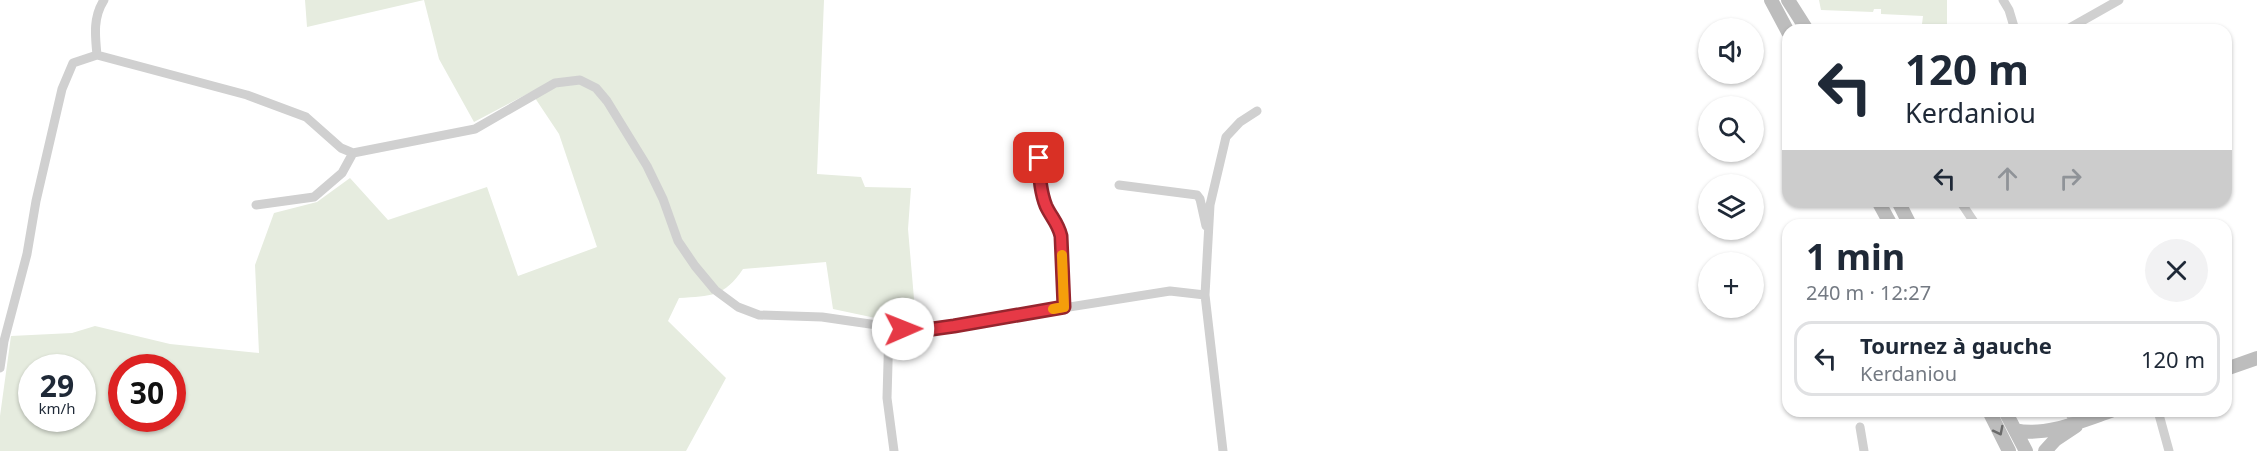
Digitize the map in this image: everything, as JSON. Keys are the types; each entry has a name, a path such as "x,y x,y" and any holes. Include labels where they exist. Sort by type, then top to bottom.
{"main road":[{"path":"1771,0 1784,24"},
{"path":"1788,0 1803,24"},
{"path":"2232,367 2257,358"},
{"path":"1995,417 2022,446"},
{"path":"2008,417 2022,446"},
{"path":"2022,446 2076,418"},
{"path":"2045,451 2076,418"}],"street":[{"path":"97,55 95,31 97,10 104,0"},
{"path":"2003,0 2013,24"},
{"path":"2077,24 2119,0"},
{"path":"0,368 4,341 27,254 36,201 62,90 73,63 97,55 248,94 306,117 341,148 353,153 475,129 555,83 580,80 596,88 607,101 647,166 678,241 695,266 715,290 738,307 759,315 822,317 918,331 1170,291 1205,295"},
{"path":"1222,451 1205,295 1210,205 1226,137 1240,122 1257,111"},
{"path":"256,205 314,197 342,173 353,153"},
{"path":"1039,158 1039,177 1046,206 1058,224 1061,236 1064,307"},
{"path":"1119,185 1197,195 1209,234"},
{"path":"889,328 887,398 894,451"},
{"path":"2160,417 2169,451"},
{"path":"1860,427 1864,451"}],"shaded area":[{"path":"305,0 424,0 307,27"},
{"path":"424,0 824,0 817,174 861,177 865,187 911,188 908,229 916,322 885,320 833,309 826,262 743,269 723,290 700,297 679,298 668,321 726,378 686,451 0,451 0,416 11,336 72,333 95,326 170,344 259,353 255,265 274,213 317,202 350,178 388,220 487,187 518,276 597,247 559,134 531,92 474,122 439,59"},
{"path":"1819,0 1947,0 1947,24 1922,24 1923,16 1881,14 1881,9 1874,9 1873,12 1821,10"}],"slow traffic":[{"path":"1053,309 1064,307 1062,255"}],"route":[{"path":"903,329 918,331 1064,307 1061,236 1058,224 1046,206 1039,177 1039,158"}]}
